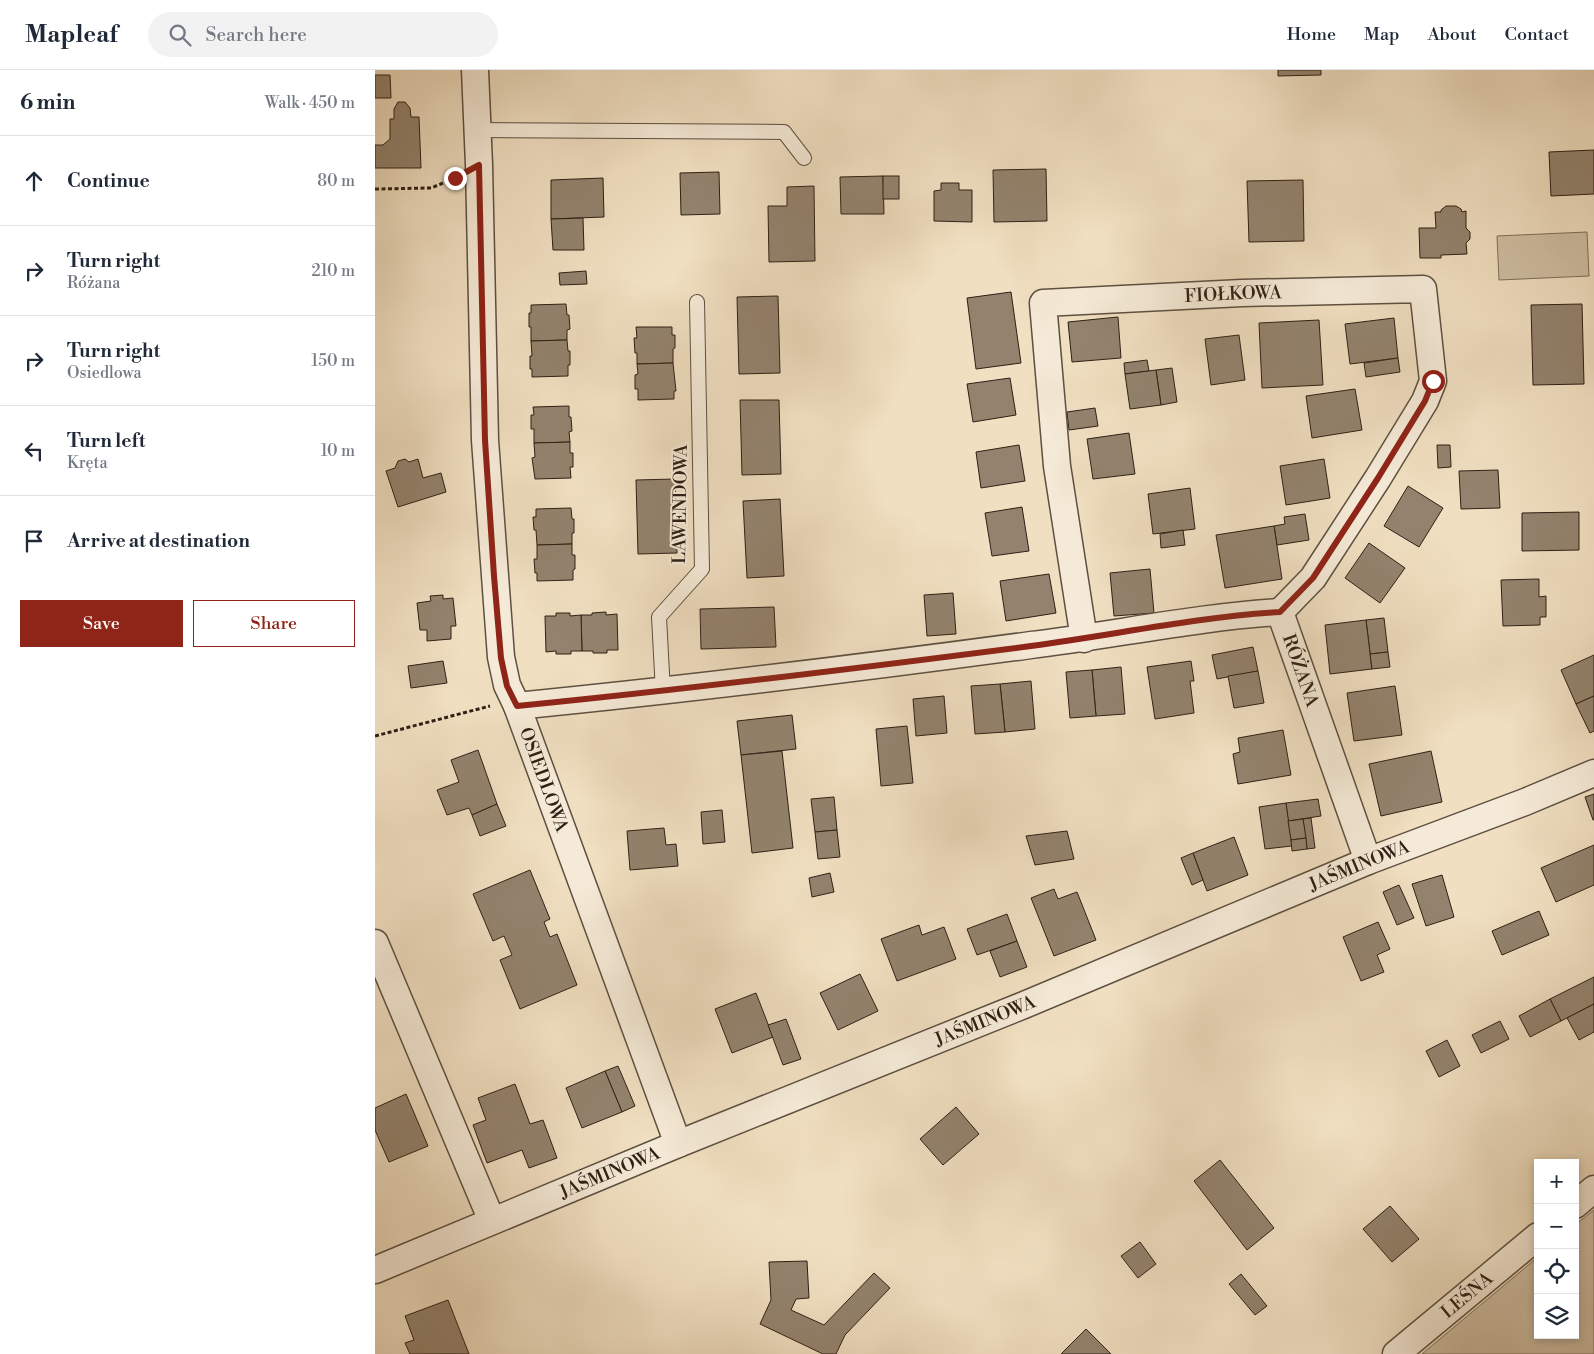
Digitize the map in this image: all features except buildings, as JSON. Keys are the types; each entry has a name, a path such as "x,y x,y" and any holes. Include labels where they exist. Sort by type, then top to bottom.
{"street":[{"name":"OSIEDLOWA","path":"475,70 485,440 501,658 507,686 517,706 678,1144"},
{"name":"FIOŁKOWA","path":"1084,639 1057,466 1043,303 1243,293 1423,290 1433,381 1425,401 1313,578 1280,612"},
{"name":"RÓŻANA","path":"517,706 663,692 797,676 1084,639 1247,614 1280,612 1368,862"},
{"name":"JAŚMINOWA","path":"375,1270 678,1144 1024,1005 1368,862 1525,802 1594,773"},
{"path":"375,942 492,1221"},
{"path":"1576,1204 1594,1189"},
{"name":"LEŚNA","path":"1397,1354 1534,1239"}],"lane":[{"path":"476,130 784,132 804,158"},
{"name":"LAWENDOWA","path":"663,692 659,617 702,569 697,302"}],"path":[{"path":"375,189 431,188 479,165"},
{"path":"375,736 493,705 517,706"}],"shaded area":[{"path":"1587,232 1589,276 1499,280 1497,236"},
{"path":"1594,1210 1594,1354 1422,1354 1534,1260 1534,1339 1579,1339 1579,1222"}],"route":[{"path":"455,178 479,165 485,440 494,576 501,658 507,686 517,706 663,692 797,676 1084,639 1247,614 1280,612 1313,578 1425,401 1433,381"}]}
